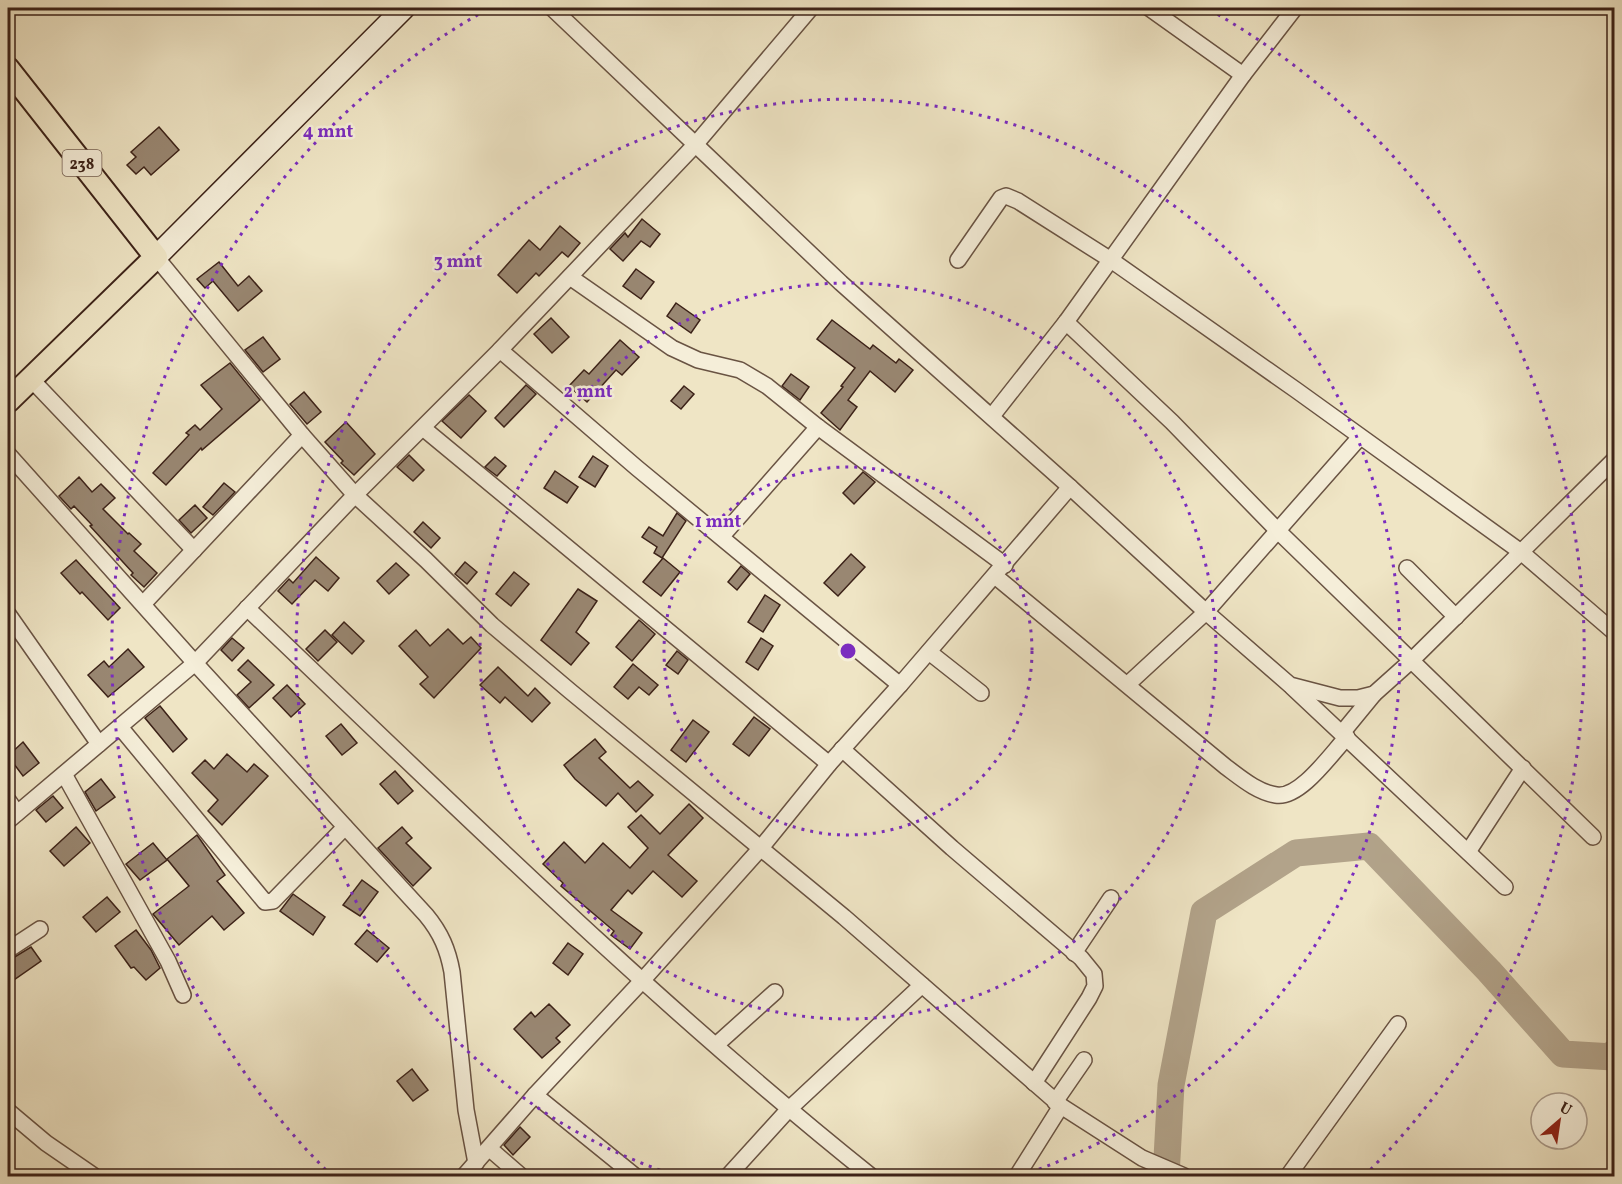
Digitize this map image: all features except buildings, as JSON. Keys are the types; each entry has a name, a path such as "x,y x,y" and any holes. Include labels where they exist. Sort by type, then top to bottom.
{"main road":[{"path":"8,401 404,8"},
{"name":"238","path":"8,69 156,256"}],"street":[{"path":"552,8 841,283 1290,685 1505,887"},
{"path":"8,800 12,817 195,663 355,495 500,350 695,145 812,8"},
{"path":"1149,8 1243,75"},
{"path":"992,416 1066,322 1243,75 1295,8"},
{"path":"958,260 1000,200 1006,196 1025,205 1111,260 1521,552 1614,632"},
{"path":"156,256 302,435 355,495 492,625 844,917 1058,1104 1142,1158 1184,1176"},
{"path":"570,277 672,348 698,360 728,366 767,386 1000,570 1128,684 1226,767 1252,786 1274,795 1287,795 1297,790 1344,735 1374,694 1412,660 1614,460"},
{"path":"1066,322 1172,422 1278,531 1593,837"},
{"path":"500,350 637,468 900,685"},
{"path":"30,378 194,550"},
{"path":"722,536 818,427"},
{"path":"423,428 829,764"},
{"path":"144,603 302,435"},
{"path":"1128,684 1206,612 1360,437"},
{"path":"8,454 144,603 195,663 426,915 444,942 452,972 464,1098 476,1163"},
{"path":"464,1176 760,849 829,764 1070,487"},
{"path":"1407,568 1456,617"},
{"path":"247,608 641,982 788,1110 871,1176"},
{"path":"8,614 99,744"},
{"path":"929,651 981,693"},
{"path":"1290,685 1340,698 1359,698 1374,694"},
{"path":"120,727 265,903 273,901 345,827"},
{"path":"842,749 1092,970 1096,977 1095,986 1089,998 1034,1083"},
{"path":"1468,852 1523,768"},
{"path":"64,774 168,961 183,995"},
{"path":"1074,952 1111,898"},
{"path":"8,950 40,929"},
{"path":"728,1176 788,1110 922,985"},
{"path":"716,1045 775,992"},
{"path":"1288,1176 1398,1024"},
{"path":"1017,1176 1084,1060"},
{"path":"535,1095 635,1176"},
{"path":"8,1111 46,1143 94,1176"},
{"path":"490,1149 521,1176"}],"waterway":[{"path":"1166,1176 1171,1085 1204,912 1296,853 1369,846 1489,971 1563,1054 1613,1057 1614,1053"}]}
